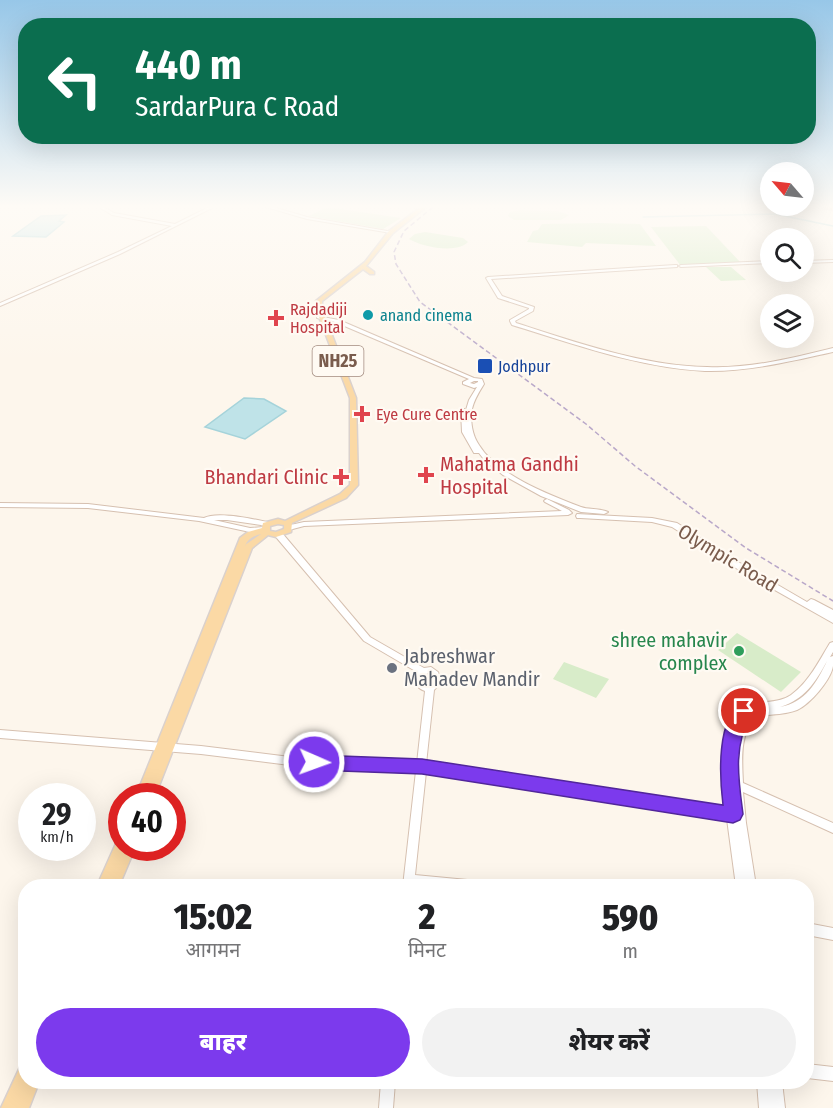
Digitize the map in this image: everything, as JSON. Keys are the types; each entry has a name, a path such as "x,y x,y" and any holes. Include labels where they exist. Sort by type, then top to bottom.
{"main road":[{"name":"NH25","path":"322,318 316,306 318,298 367,259"},
{"name":"NH25","path":"266,529 285,524 343,492 351,484 350,404 319,306 320,298 363,266 369,259"},
{"path":"363,266 372,273"},
{"name":"NH25","path":"279,535 285,524"},
{"path":"153,783 165,749 248,547 266,529 279,535"},
{"path":"148,783 165,749"},
{"path":"106,879 114,861"},
{"path":"115,879 123,861"},
{"path":"9,1108 18,1088"},
{"path":"21,1108 29,1089"}],"street":[{"path":"0,304 102,259"},
{"path":"814,262 833,261"},
{"path":"760,263 488,278 501,297 532,307 531,310 512,321 514,324 646,359 712,369 795,358 833,350"},
{"path":"322,318 470,382 480,381 481,384 473,397 468,418 471,431 482,451 498,470 575,513"},
{"path":"470,382 463,421 465,432 476,452 493,471 507,481 575,513"},
{"path":"0,505 88,506 199,519 245,529 266,529"},
{"name":"Olympic Road","path":"575,513 674,525 736,565 833,620"},
{"name":"Olympic Road","path":"285,524 575,513 662,517 677,522 741,562 833,614"},
{"path":"279,535 367,639 424,672 431,672 438,677 438,682 430,687 408,879"},
{"path":"749,879 729,752 741,714 747,709 782,704 797,696 833,645"},
{"path":"740,879 733,814 733,783 736,756 748,718 755,714 797,707 816,689 833,659"},
{"path":"0,734 165,749 201,750 298,762 422,767 733,814"},
{"path":"733,783 833,828"},
{"path":"814,930 833,934"},
{"path":"814,1072 833,1074"},
{"path":"386,1108 387,1089"},
{"path":"765,1089 766,1108"},
{"path":"776,1089 778,1108"}],"green space":[{"path":"675,259 737,259 741,263 681,266"},
{"path":"706,267 731,267 746,280 721,281"},
{"path":"737,633 801,672 781,692 718,650"},
{"path":"564,662 609,679 596,698 553,679"}],"water":[{"path":"244,398 264,399 286,411 245,439 205,427"}],"railway":[{"path":"395,259 396,264 420,302 586,424 635,466 746,548 833,601"}],"place":[{"name":"anand cinema","path":"368,315"},
{"name":"Rajdadiji Hospital","path":"276,318"},
{"name":"Jodhpur","path":"485,366"},
{"name":"Eye Cure Centre","path":"362,414"},
{"name":"Mahatma Gandhi Hospital","path":"426,475"},
{"name":"Bhandari Clinic","path":"341,477"},
{"name":"shree mahavir complex","path":"739,651"},
{"name":"Jabreshwar Mahadev Mandir","path":"392,668"}],"route":[{"path":"314,762 422,767 733,814 728,781 729,752 737,720 744,711"}]}
